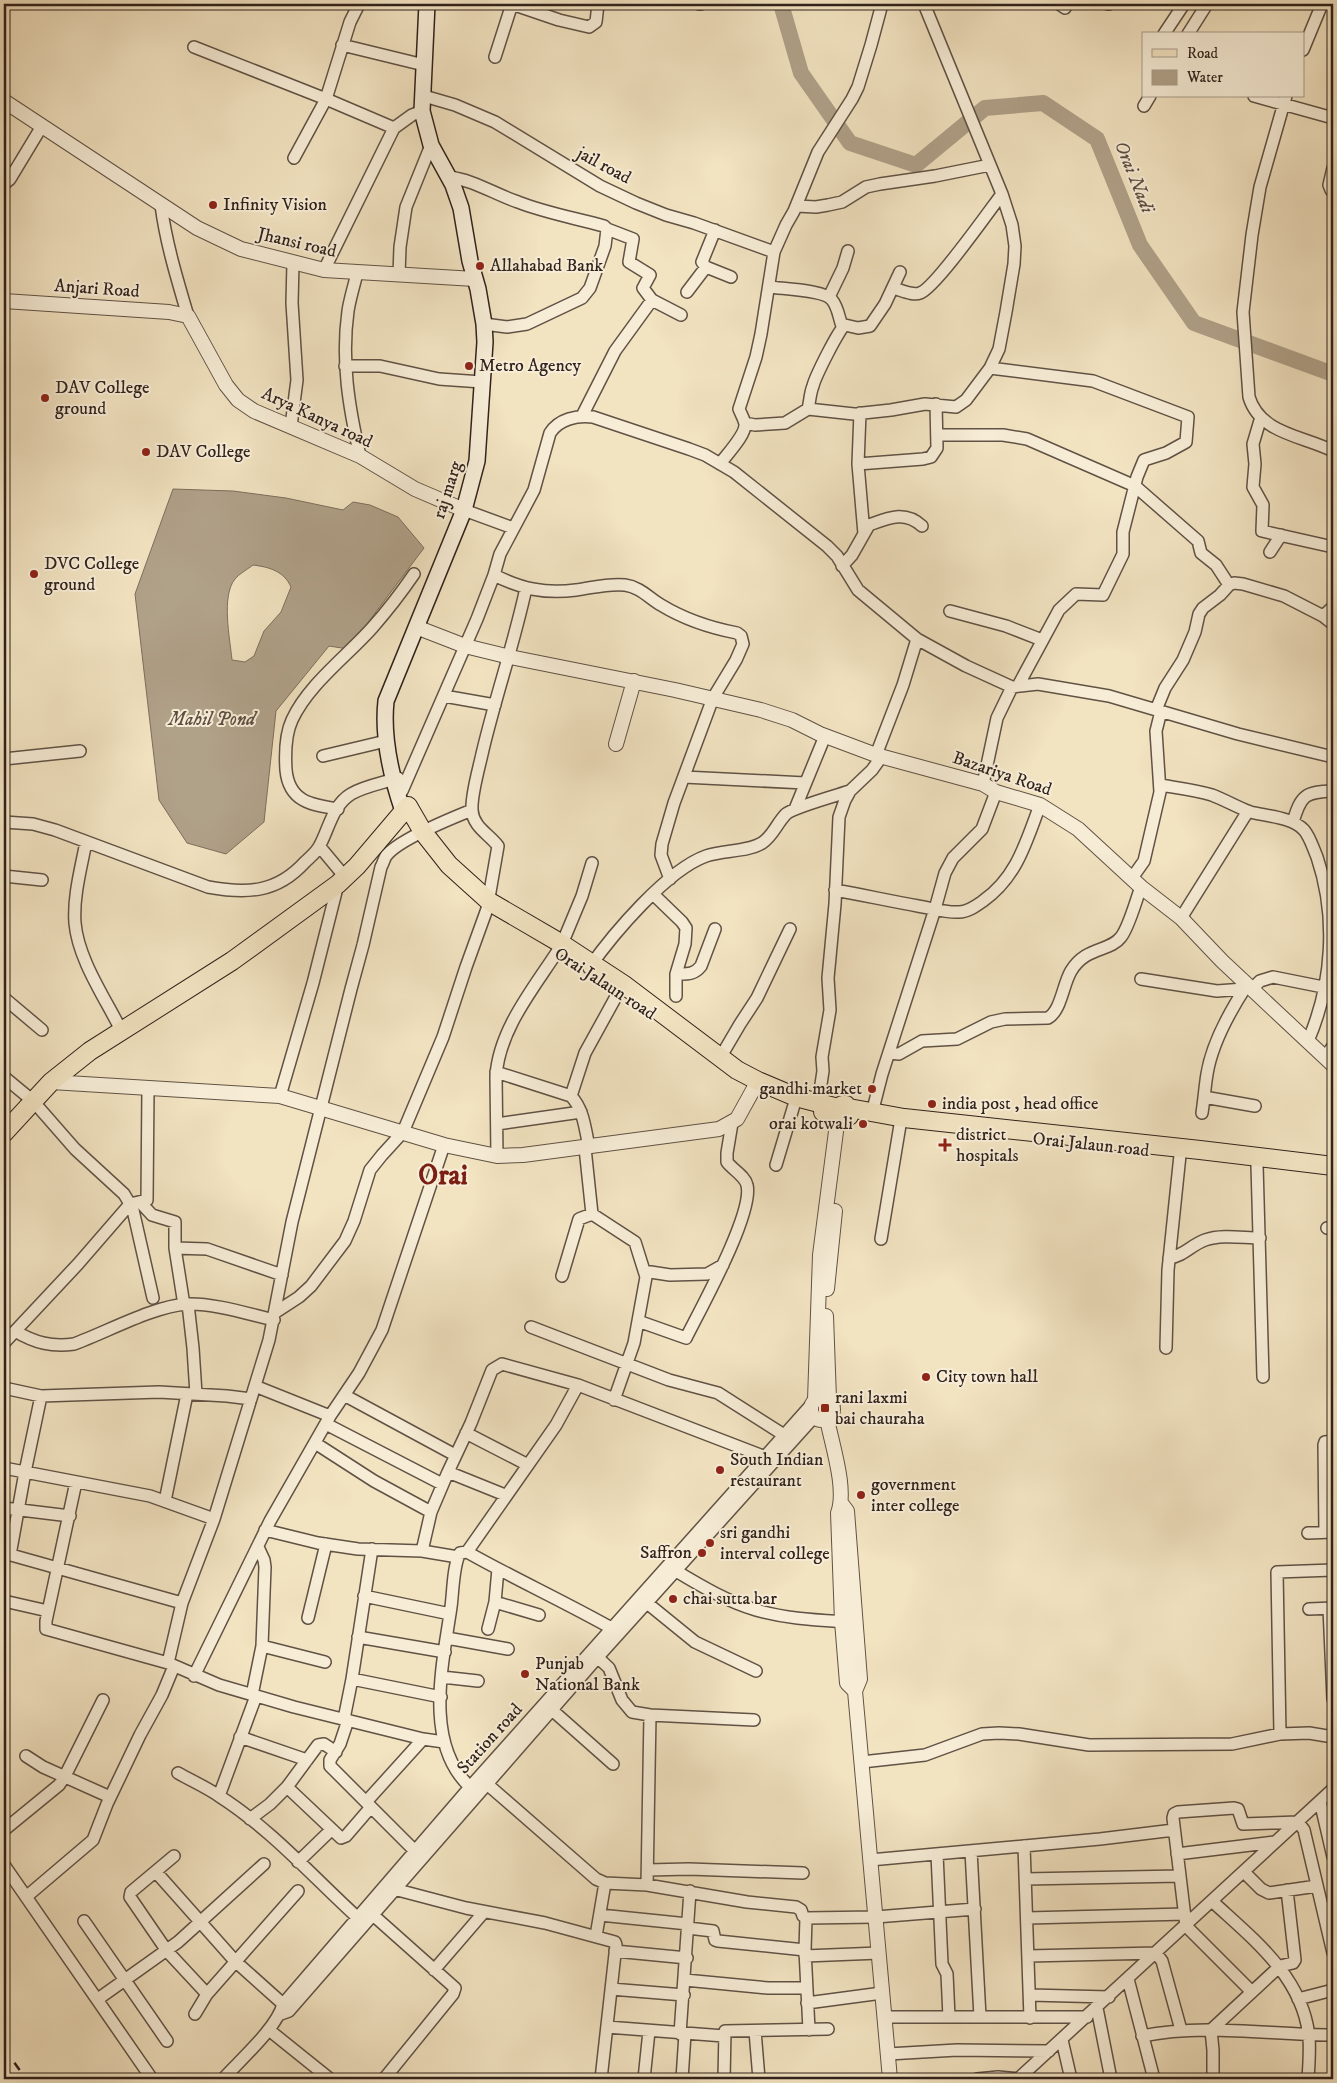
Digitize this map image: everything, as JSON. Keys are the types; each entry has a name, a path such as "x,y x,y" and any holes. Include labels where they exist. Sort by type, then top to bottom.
{"main road":[{"path":"422,112 427,4"},
{"name":"raj marg","path":"386,701 464,510 477,461 482,382 484,324 461,208 449,177 431,145 422,112"},
{"path":"386,701 384,716 386,741 401,793"},
{"path":"4,1132 51,1082 90,1050 232,961 342,881 357,866 401,793 386,701"},
{"name":"Orai Jalaun road","path":"401,793 420,834 488,906 559,948 621,988 756,1085 843,1113"},
{"name":"Orai Jalaun road","path":"669,1022 732,1075 794,1105 900,1125 1333,1173"},
{"path":"843,1113 872,1114 1333,1166"}],"street":[{"path":"294,158 326,99 342,45 359,4"},
{"path":"495,57 512,4 559,20 589,27 596,22 598,4"},
{"path":"720,464 740,438 745,423 739,409 756,357 770,287 774,252 797,206 818,152 852,100 872,45 882,4"},
{"path":"745,423 755,425 785,423 808,409 860,413 936,404 956,407 962,404 990,368 999,349 1014,264 1012,225 1002,194 968,108 924,4"},
{"path":"1165,32 1184,4"},
{"path":"1189,32 1207,4"},
{"path":"1304,48 1322,4"},
{"path":"342,45 424,65"},
{"path":"194,47 394,128"},
{"name":"jail road","path":"424,96 455,105 495,122 600,186 636,203 774,252"},
{"path":"1266,98 1285,101 1333,118"},
{"name":"Jhansi road","path":"4,101 197,228 225,243 324,270 475,279"},
{"path":"1285,101 1260,187 1243,312 1250,403 1252,409 1261,417 1292,436 1333,452"},
{"path":"324,270 394,128 412,115 422,112"},
{"path":"4,184 10,179 42,126"},
{"path":"399,275 400,247 406,206 431,145"},
{"path":"797,206 816,207 828,205 851,198 866,187 990,165"},
{"path":"1333,168 1329,185 1330,190 1333,192"},
{"path":"449,177 468,181 516,202 604,226 634,240 629,262 650,275 643,288 652,300 681,315"},
{"path":"894,288 916,294 926,290 939,276 1002,194"},
{"name":"Arya Kanya road","path":"162,205 172,262 188,316 226,385 238,400 254,411 360,456 415,488 464,510"},
{"path":"484,324 507,327 527,324 582,298 590,288 605,246 607,229"},
{"path":"716,230 702,262 706,267 731,277"},
{"path":"829,297 843,268 848,251"},
{"path":"291,426 297,380 292,303 293,263"},
{"path":"687,292 706,267"},
{"path":"842,326 849,325 858,328 870,326 894,288 900,272"},
{"path":"357,273 348,310 345,366 349,407 360,456"},
{"path":"770,287 821,294 829,297 837,308 842,326 817,373 808,409"},
{"path":"582,416 615,351 652,300"},
{"name":"Anjari Road","path":"4,301 169,312 188,316"},
{"path":"345,366 380,366 440,379 482,382"},
{"path":"983,784 997,718 1059,610 1076,594 1103,595 1123,554 1123,532 1144,460 1166,453 1186,442 1188,417 1093,381 990,368"},
{"path":"858,464 930,457 936,448 936,404"},
{"path":"860,413 858,464 864,534"},
{"path":"4,816 4,822 33,824 55,830 208,887 233,892 266,888 282,882 300,869 320,847 332,817 351,794 401,793 465,646 494,575 500,554 534,490 550,433 555,426 570,418 582,416 593,417 689,449 720,464 758,490 828,546 837,556 858,590 917,639 966,666 1015,686 1038,684 1109,696 1238,734 1333,757"},
{"path":"1261,417 1253,444 1256,464 1253,487 1263,505 1262,531 1333,547"},
{"path":"936,435 1003,435 1027,439 1135,486 1198,540 1202,553 1216,565 1229,585"},
{"path":"464,510 513,528"},
{"path":"842,566 852,555 869,525 902,516 910,517 922,526"},
{"path":"1270,552 1281,535"},
{"path":"338,809 312,805 300,799 293,791 287,775 285,756 291,722 300,706 329,671 372,628 414,574"},
{"path":"494,575 515,586 542,591 626,585 640,589 662,606 699,624 737,633 742,638 743,644 736,660 713,698 662,844 661,855 670,878"},
{"path":"889,1053 899,1054 922,1041 957,1039 991,1022 1005,1019 1048,1018 1053,1016 1064,984 1080,959 1121,938 1144,861 1160,786 1156,732 1158,711 1165,688 1183,660 1195,632 1199,614 1203,608 1220,595 1229,585 1234,583 1243,584 1284,596 1323,616 1333,624"},
{"path":"15,1331 43,1344 59,1346 74,1344 134,1320 171,1307 186,1304 275,1316 311,1286 345,1241 354,1221 370,1170 403,1132 443,1037 488,906 498,846 484,834 476,822 472,810 478,769 510,657 526,588"},
{"path":"1323,616 1333,607"},
{"path":"950,611 1006,626 1042,640"},
{"name":"Bazariya Road","path":"416,627 465,646 510,657 634,681 778,714 825,736 879,756 983,784 996,792 1040,805 1078,829 1137,882 1181,918 1248,988 1308,1041 1330,1056"},
{"path":"818,1104 822,1057 830,1010 828,978 839,817 850,791 872,770 879,756 917,639"},
{"path":"616,744 634,681"},
{"path":"444,696 495,705"},
{"path":"795,809 825,736"},
{"path":"324,756 386,741"},
{"path":"4,759 80,751"},
{"path":"684,777 805,783"},
{"path":"1160,786 1192,790 1212,795 1248,811 1293,822 1303,829 1310,841 1329,882 1330,988 1308,1041"},
{"path":"589,967 653,894 670,878 706,856 762,844 785,815 795,809 850,791"},
{"path":"1293,822 1301,799 1309,794 1333,791"},
{"path":"872,1114 889,1053 948,865 982,829 996,792"},
{"path":"835,890 935,909 958,912 966,911 1003,885 1014,869 1023,850 1040,805"},
{"path":"26,1897 90,1844 140,1735 162,1696 171,1665 182,1603 214,1519 275,1316 292,1222 350,990 368,927 381,867 386,856 393,850 420,834 472,810"},
{"path":"1181,918 1248,811"},
{"path":"86,842 75,906 76,934 82,954 122,1030"},
{"path":"280,1096 342,881 320,847"},
{"path":"497,1156 496,1072 502,1045 521,1009 559,948 579,904 592,863"},
{"path":"4,876 42,880"},
{"path":"653,894 686,928 685,944 676,974 676,996"},
{"path":"720,1058 758,998 790,929"},
{"path":"676,974 694,973 697,971 701,966 715,930"},
{"path":"1141,979 1217,991 1248,988 1272,977 1330,988"},
{"path":"572,1096 585,1053 621,988"},
{"path":"1202,1112 1211,1057 1227,1020 1248,988"},
{"path":"4,998 42,1030"},
{"path":"496,1072 572,1096 577,1102 581,1112 587,1147 592,1214"},
{"path":"4,1077 33,1101 75,1149 133,1204 152,1215 174,1222 175,1248 193,1348 191,1394 165,1501"},
{"path":"51,1082 280,1096 444,1145 497,1156 523,1155 719,1129 732,1123 743,1112 756,1085"},
{"path":"4,1343 133,1204 148,1200 148,1088"},
{"path":"1204,1097 1255,1106"},
{"path":"776,1166 794,1105"},
{"path":"497,1124 581,1112"},
{"path":"843,1113 828,1284 820,1408 838,1472 841,1503 838,1513 848,1622 847,1682 855,1691 890,2079"},
{"path":"638,1320 686,1338 723,1265 738,1229 747,1191 745,1180 728,1162 727,1153 732,1123"},
{"path":"881,1239 900,1125"},
{"path":"194,1676 265,1530 328,1420 359,1373 382,1330 444,1145"},
{"path":"1166,1348 1165,1312 1180,1155"},
{"path":"1257,1165 1263,1377"},
{"path":"133,1204 153,1298"},
{"path":"592,1214 635,1242 646,1277 628,1363 614,1400"},
{"path":"562,1276 579,1219 592,1214"},
{"path":"1169,1258 1178,1256 1203,1240 1214,1238 1260,1238"},
{"path":"175,1248 207,1249 282,1275"},
{"path":"644,1271 670,1275 708,1274 723,1265"},
{"path":"153,1298 171,1307"},
{"path":"134,1320 153,1298"},
{"path":"531,1327 669,1380 718,1393 784,1435"},
{"path":"422,1551 431,1512 442,1484 492,1370 497,1366 509,1365 578,1385 763,1456"},
{"path":"470,1787 452,1764 444,1742 441,1697 450,1614 462,1554 556,1425 578,1385"},
{"path":"255,1386 328,1420 442,1484"},
{"path":"4,1388 41,1396 159,1392 251,1399"},
{"path":"344,1395 455,1455"},
{"path":"41,1396 7,1554 182,1603"},
{"name":"Station road","path":"223,2079 268,2030 282,2009 358,1918 391,1888 552,1710 613,1629 763,1456 784,1435 820,1408"},
{"name":"Station road","path":"282,2009 289,2011 373,1915 415,1851 470,1787 647,1603 820,1408"},
{"path":"466,1433 528,1465"},
{"path":"1308,1533 1329,1532 1324,1445 1326,1442 1333,1441"},
{"path":"315,1443 374,1481 431,1512"},
{"path":"4,1468 150,1496 214,1519"},
{"path":"448,1472 506,1496"},
{"path":"76,1482 59,1569 48,1611 46,1626 50,1630 171,1665 194,1676 254,1696 422,1739 444,1742"},
{"path":"4,1508 70,1516"},
{"path":"265,1530 326,1544 372,1550 462,1554 560,1599 613,1629"},
{"path":"308,1618 326,1544"},
{"path":"219,1796 254,1696 262,1646 265,1567 258,1547"},
{"path":"372,1550 346,1719 336,1752 330,1760 330,1766 415,1851"},
{"path":"488,1629 495,1602 498,1569"},
{"path":"1280,1734 1277,1572 1333,1570"},
{"path":"676,1571 711,1591 755,1610 796,1618 848,1622"},
{"path":"364,1596 450,1614"},
{"path":"4,1601 48,1611"},
{"path":"495,1602 538,1615"},
{"path":"647,1603 695,1642 756,1672"},
{"path":"1309,1609 1331,1608 1333,1699"},
{"path":"358,1637 445,1652"},
{"path":"447,1638 508,1649"},
{"path":"262,1646 325,1662"},
{"path":"595,1655 613,1674 627,1708 638,1714 754,1720"},
{"path":"442,1677 478,1681"},
{"path":"352,1680 441,1697"},
{"path":"4,1830 52,1792 65,1776 103,1700"},
{"path":"552,1710 613,1764"},
{"path":"647,1885 650,1715"},
{"path":"862,1762 924,1755 982,1734 1019,1734 1089,1745 1210,1745 1244,1742 1280,1734 1309,1733 1333,1737"},
{"path":"240,1737 307,1760"},
{"path":"287,1787 331,1830 344,1838 422,1739"},
{"path":"250,1819 270,1804 287,1787 321,1744 336,1752"},
{"path":"26,1756 43,1767 110,1797"},
{"path":"178,1773 219,1796 250,1819 358,1918"},
{"path":"487,1784 596,1879 604,1883 647,1885 747,1902 796,1907 801,1910 806,1918 805,1953 809,2030"},
{"path":"977,2079 998,2077 1018,2079 1029,2075 1049,2051 1156,1954 1186,1920 1212,1902 1333,1788"},
{"path":"1320,1801 1333,1857"},
{"path":"1252,1992 1186,1920 1173,1818 1178,1812 1234,1808 1238,1809 1243,1824 1298,1822"},
{"path":"1298,1822 1304,1830 1333,1953"},
{"path":"298,1862 331,1830"},
{"path":"870,1860 1174,1830"},
{"path":"1177,1854 1275,1842"},
{"path":"1024,1846 1030,2018"},
{"path":"971,1851 980,2017"},
{"path":"937,1854 942,1964 947,1974 949,2016"},
{"path":"174,1856 132,1892 130,1897 167,1950 207,1994"},
{"path":"98,1999 167,1950 201,1922 264,1864"},
{"path":"4,1865 152,2079"},
{"path":"648,1870 689,1869 803,1873"},
{"path":"156,1872 235,1961 282,2009"},
{"path":"1244,1872 1265,1892 1317,1886"},
{"path":"1026,1879 1180,1876"},
{"path":"596,1936 604,1883"},
{"path":"391,1888 484,1912 545,1923 615,1942 601,2079"},
{"path":"1210,2030 1280,1966 1293,1963 1296,1960 1287,1890"},
{"path":"195,2014 207,1994 298,1891"},
{"path":"682,2079 684,1995 690,1891"},
{"path":"1212,1902 1280,1966 1298,1999 1309,2035 1308,2079"},
{"path":"806,1918 876,1917 975,1909"},
{"path":"434,1970 484,1912"},
{"path":"373,1915 453,1986 454,1991 384,2079"},
{"path":"600,1915 688,1926 713,1932 715,1940 718,1941 805,1953 879,1953"},
{"path":"1027,1918 1186,1920"},
{"path":"84,1922 167,2041"},
{"path":"615,1951 686,1958"},
{"path":"1028,1956 1156,1954"},
{"path":"1156,1954 1162,1961 1181,2030"},
{"path":"1128,1979 1154,2079"},
{"path":"685,1980 781,1989 806,1988"},
{"path":"611,1988 684,1995"},
{"path":"1298,1999 1333,1990"},
{"path":"807,2004 882,1993"},
{"path":"1030,1995 1109,1997"},
{"path":"1097,2008 1111,2079"},
{"path":"884,2017 1087,2017"},
{"path":"607,2027 724,2036"},
{"path":"724,2079 725,2031 828,2029"},
{"path":"268,2030 330,2079"},
{"path":"1142,2036 1181,2030 1333,2035"},
{"path":"1210,2030 1214,2065 1213,2079"},
{"path":"644,2079 649,2031"},
{"path":"755,2031 759,2079"},
{"path":"1062,2040 1070,2079"},
{"path":"888,2054 957,2050 1049,2051"}],"water":[{"name":"Mahil Pond","path":"173,489 233,491 286,498 343,510 353,502 370,505 398,517 424,548 348,649 329,646 276,711 264,822 226,854 187,843 159,800 135,594","holes":["253,565 280,574 291,587 281,612 264,631 254,656 245,662 232,660 227,607 228,596 231,586 241,573"]}],"waterway":[{"name":"Orai Nadi","path":"781,4 801,73 850,143 916,165 985,108 1043,103 1097,139 1140,245 1194,323 1333,374"}],"railway":[{"path":"4,2048 26,2079"}],"place":[{"name":"Infinity Vision","path":"213,205"},
{"name":"Allahabad Bank","path":"480,266"},
{"name":"Metro Agency","path":"469,366"},
{"name":"DAV College ground","path":"45,398"},
{"name":"DAV College","path":"146,452"},
{"name":"DVC College ground","path":"34,574"},
{"name":"gandhi market","path":"872,1089"},
{"name":"india post , head office","path":"932,1104"},
{"name":"orai kotwali","path":"863,1124"},
{"name":"district hospitals","path":"945,1145"},
{"name":"City town hall","path":"926,1377"},
{"name":"rani laxmi bai chauraha","path":"825,1408"},
{"name":"South Indian restaurant","path":"720,1470"},
{"name":"government inter college","path":"861,1495"},
{"name":"sri gandhi interval college","path":"710,1543"},
{"name":"Saffron","path":"702,1553"},
{"name":"chai sutta bar","path":"673,1599"},
{"name":"Punjab National Bank","path":"525,1674"}],"district":[{"name":"Orai","path":"443,1175"}]}
